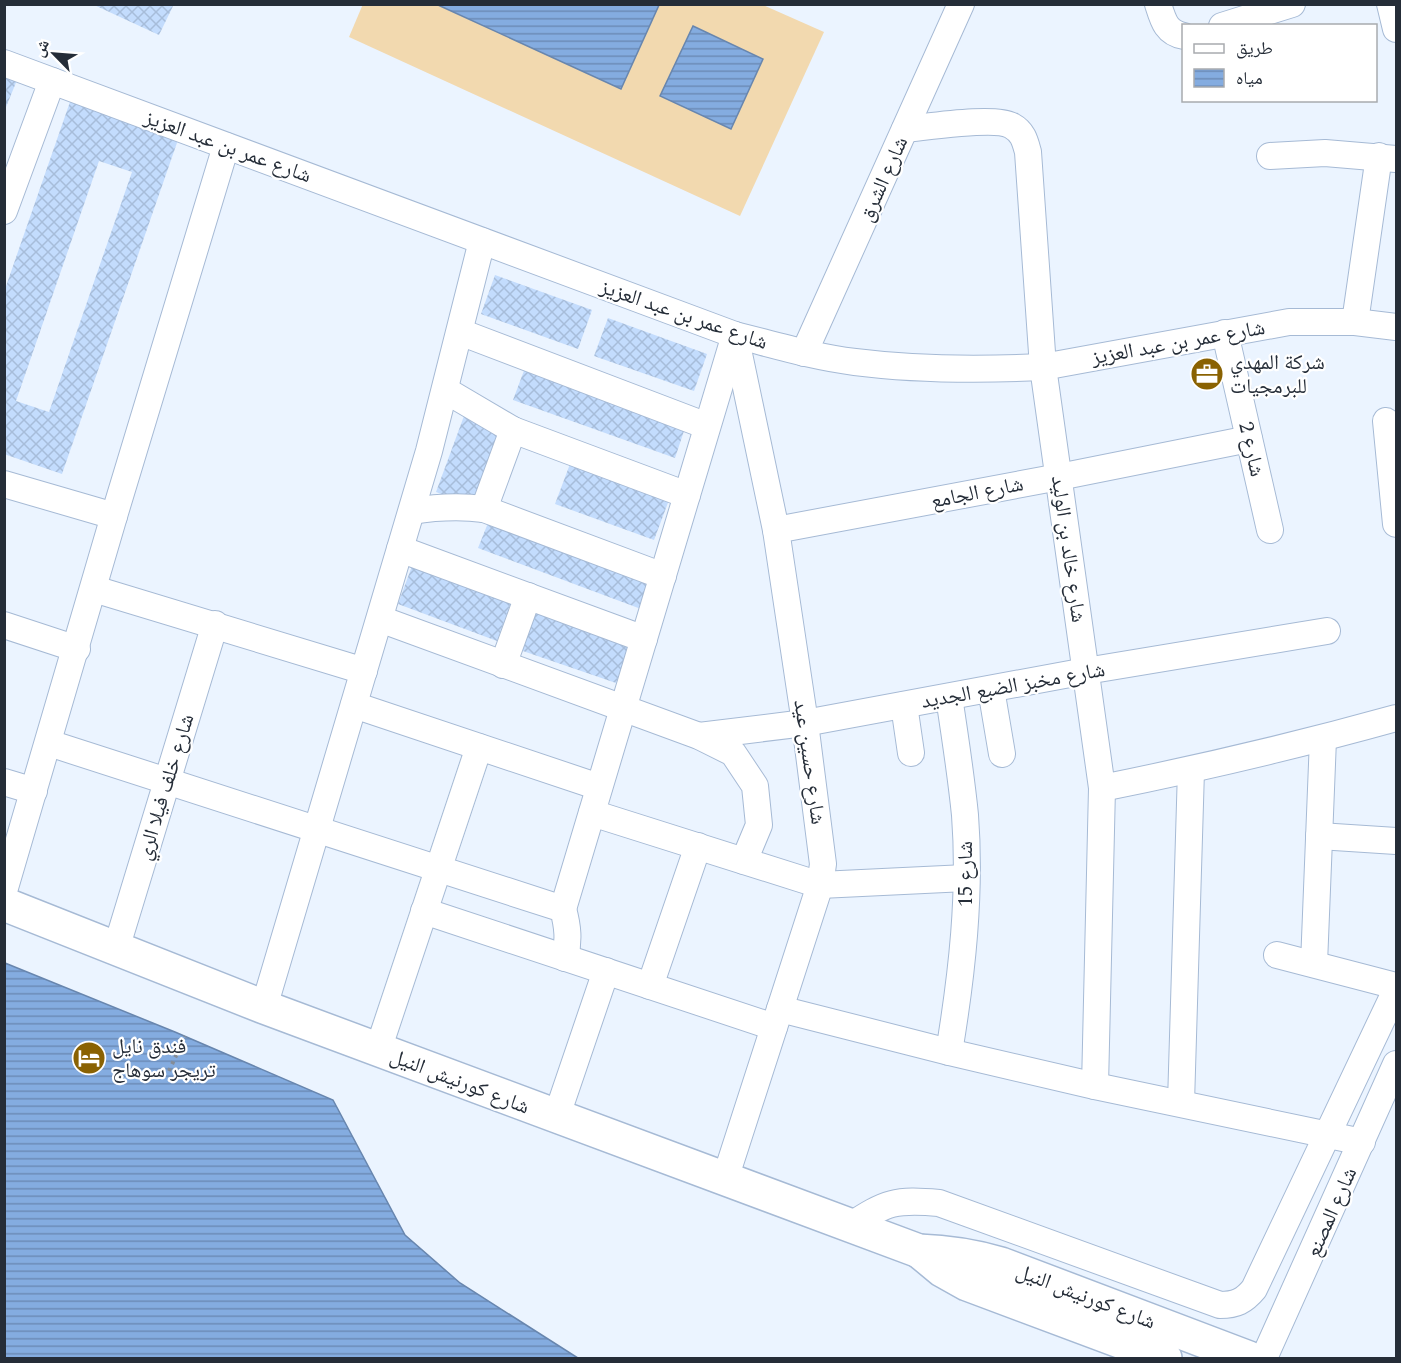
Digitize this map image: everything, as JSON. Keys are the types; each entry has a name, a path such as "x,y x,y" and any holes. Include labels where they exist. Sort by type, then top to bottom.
{"main road":[{"name":"شارع كورنيش النيل","path":"4,904 264,1007 850,1226 919,1251 966,1255 1002,1264 1249,1359"},
{"name":"شارع كورنيش النيل","path":"919,1251 942,1270 967,1284 1165,1359"}],"street":[{"name":"شارع الشرق","path":"804,353 961,4"},
{"path":"1158,4 1165,25 1171,33 1182,36"},
{"path":"1228,24 1292,4"},
{"path":"1390,4 1396,29"},
{"name":"شارع عمر بن عبد العزيز","path":"4,63 735,335 804,353 903,368 952,370 1043,367 1289,322 1355,322 1396,327"},
{"path":"4,210 52,81"},
{"name":"شارع خالد بن الوليد","path":"905,129 994,121 1011,125 1024,136 1028,152 1043,367 1102,788 1095,1086"},
{"path":"4,891 226,146"},
{"path":"1270,156 1325,153 1388,158 1355,322"},
{"path":"264,1007 412,511 446,390 482,241"},
{"path":"460,332 707,426"},
{"name":"شارع 2","path":"1225,333 1270,530"},
{"path":"565,958 569,942 568,925 563,909 735,335"},
{"name":"شارع حسين عيد","path":"725,1179 820,885 823,864 805,723 776,530 735,335"},
{"path":"446,390 513,430 687,495"},
{"path":"1386,420 1396,524"},
{"path":"484,509 513,430"},
{"name":"شارع الجامع","path":"776,530 1059,477 1249,438"},
{"path":"4,484 114,516"},
{"path":"412,511 460,506 484,509 663,576"},
{"path":"400,549 644,639"},
{"path":"94,589 364,671"},
{"path":"503,665 528,596"},
{"path":"380,620 699,736 734,753 755,786 759,825 744,861"},
{"name":"شارع خلف فيلا الري","path":"116,949 215,624"},
{"path":"4,625 77,649"},
{"name":"شارع مخبز الضبع الجديد","path":"699,736 805,723 1086,671 1326,631"},
{"path":"991,689 1002,754"},
{"name":"شارع 15","path":"949,697 963,797 966,878 963,948 949,1052"},
{"path":"354,705 599,787"},
{"path":"904,705 911,753"},
{"path":"1102,788 1323,739 1396,718"},
{"path":"1314,964 1323,739"},
{"path":"49,743 563,909"},
{"path":"378,1050 479,747"},
{"path":"1181,1103 1191,770"},
{"path":"4,782 34,791"},
{"path":"592,813 820,885 966,878"},
{"path":"1319,836 1396,841"},
{"path":"650,986 698,846"},
{"path":"424,911 650,986 777,1018 949,1052 1095,1086 1362,1142"},
{"path":"850,1226 877,1208 907,1200 939,1203 1220,1305 1233,1305 1246,1299 1254,1289 1396,988 1276,955"},
{"path":"556,1118 606,971"},
{"name":"شارع المصنع","path":"1264,1359 1396,1064"}],"path":[{"path":"168,1071 185,1036"}],"shaded area":[{"path":"363,4 763,5 824,32 740,216 349,37"}],"water":[{"path":"659,4 621,89 438,5"},
{"path":"693,26 763,59 731,129 660,96"},
{"path":"5,963 175,1032 333,1100 405,1235 460,1283 578,1358 5,1358"}],"building":[{"path":"92,4 174,4 159,35"},
{"path":"4,76 17,80 4,112"},
{"path":"71,99 179,137 62,474 4,454 4,292","holes":["99,161 132,172 49,412 16,401"]},
{"path":"495,275 592,310 578,349 481,314"},
{"path":"608,318 707,354 694,391 594,356"},
{"path":"525,368 686,425 675,458 513,400"},
{"path":"464,416 500,428 471,505 436,492"},
{"path":"570,464 669,500 654,540 555,504"},
{"path":"490,518 653,579 641,609 478,548"},
{"path":"412,566 511,602 497,641 398,604"},
{"path":"534,611 630,645 616,683 520,650"}],"place":[{"name":"شركة المهدي للبرمجيات","path":"1207,374"},
{"name":"فندق نايل تريجر سوهاج","path":"89,1058"}]}
